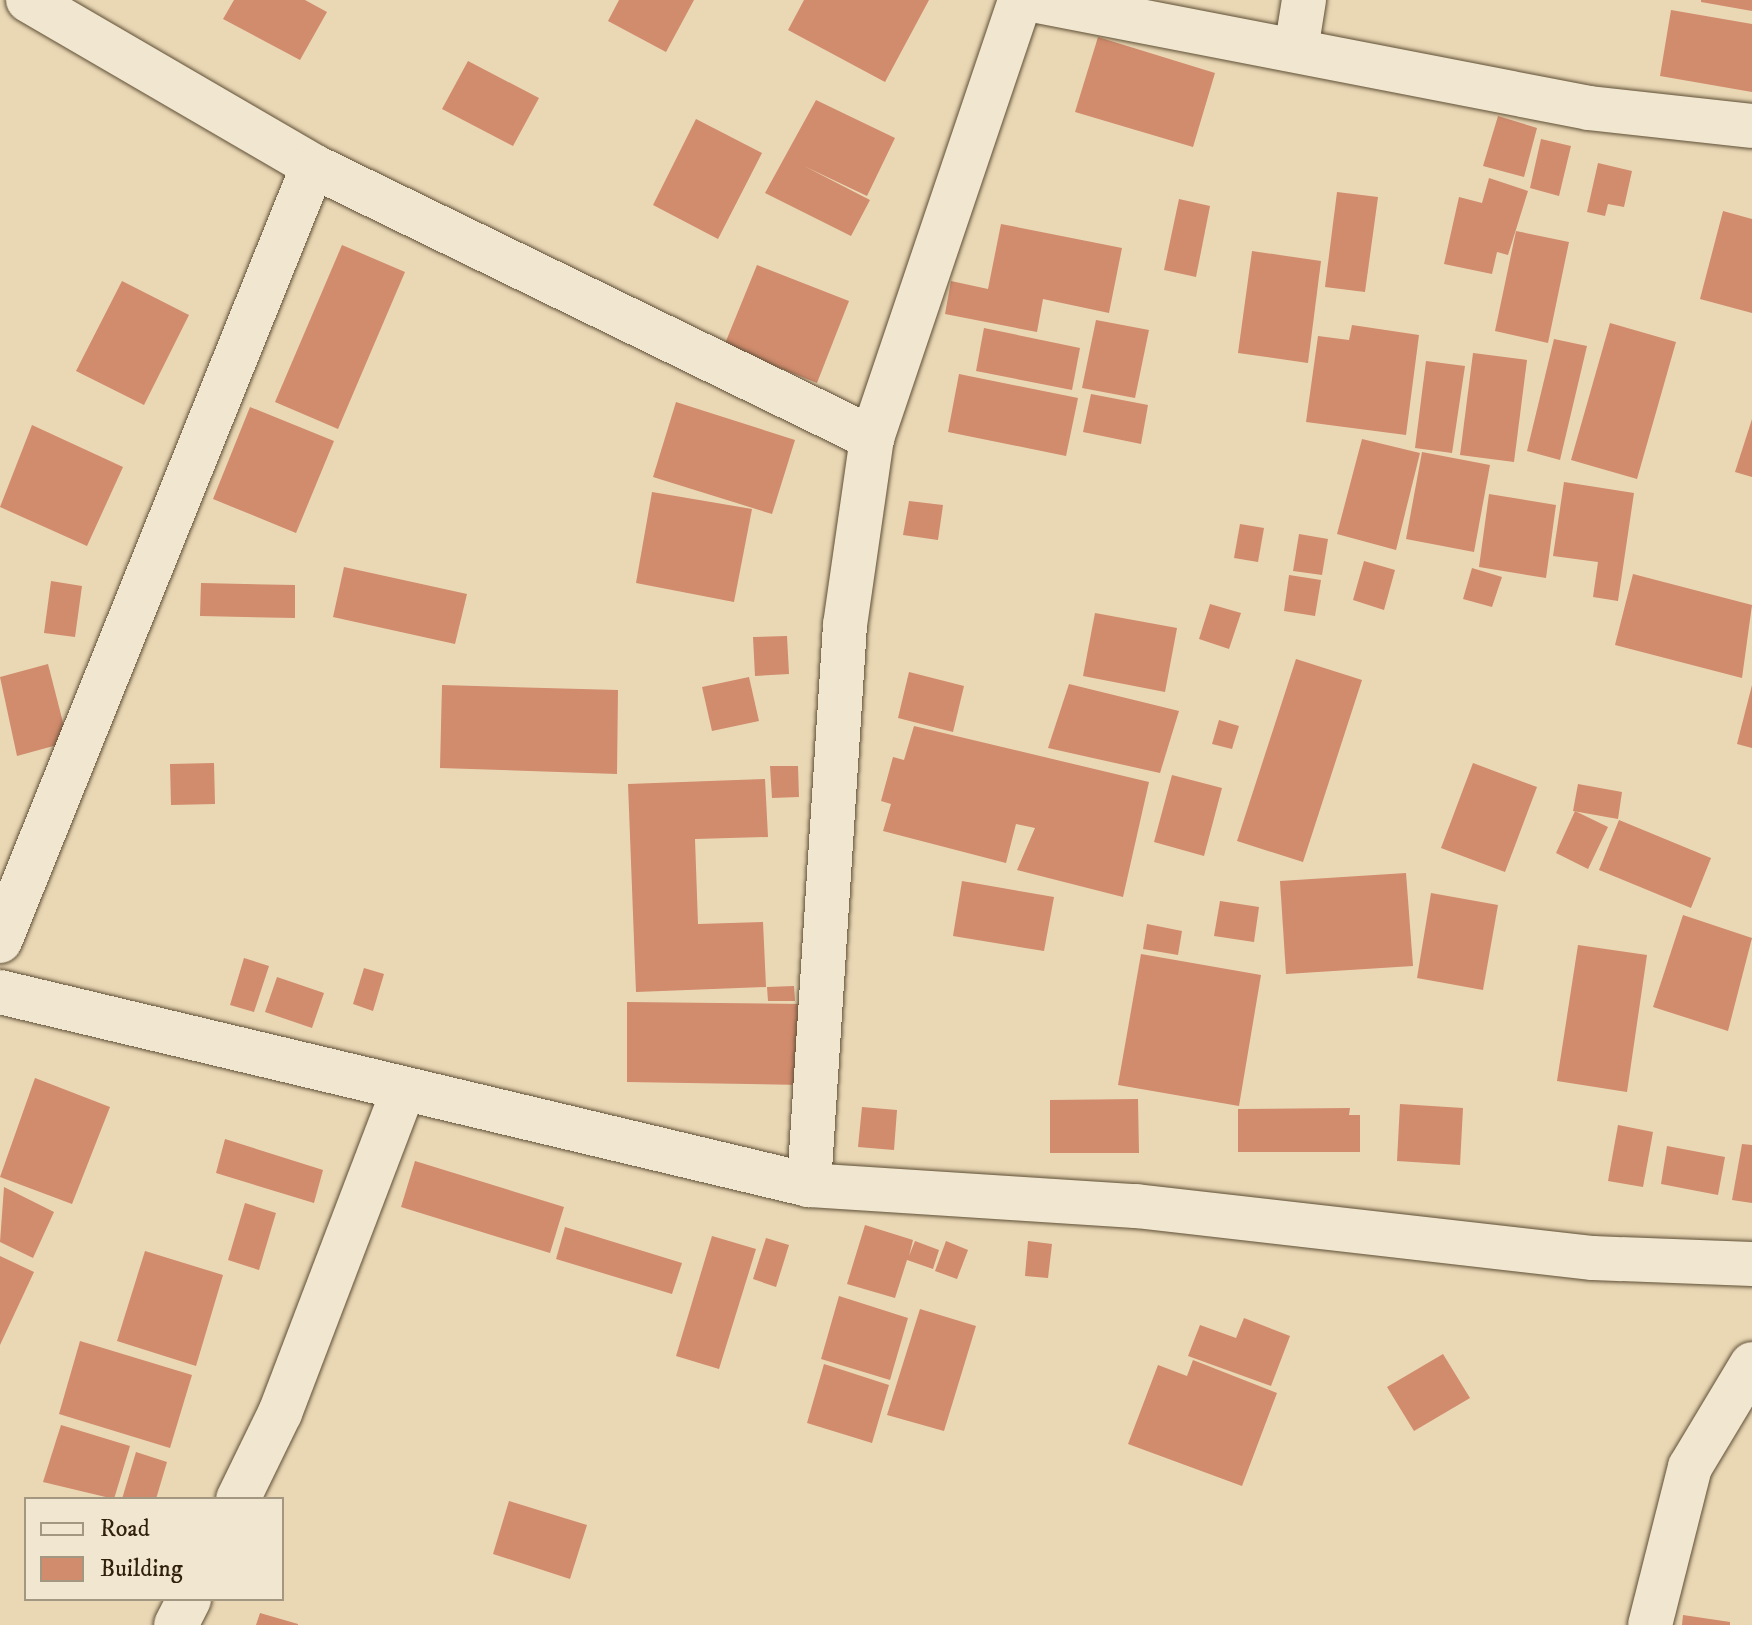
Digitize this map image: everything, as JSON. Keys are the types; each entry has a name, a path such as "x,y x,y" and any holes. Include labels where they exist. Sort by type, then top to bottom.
{"street":[{"path":"28,0 313,166 872,438"},
{"path":"809,1185 845,625 872,438 1020,0"},
{"path":"1032,0 1589,108 1752,126"},
{"path":"1296,50 1304,0"},
{"path":"0,941 313,166"},
{"path":"0,992 403,1091 809,1185 1136,1206 1593,1258 1752,1264"},
{"path":"239,1497 280,1413 403,1091"},
{"path":"1650,1625 1690,1467 1752,1364"},
{"path":"176,1625 188,1601"}],"building":[{"path":"234,0 305,0 327,12 300,60 223,19"},
{"path":"619,0 694,0 666,52 608,21"},
{"path":"804,0 929,0 885,82 788,30"},
{"path":"1752,0 1752,11 1701,2"},
{"path":"1671,10 1752,24 1752,92 1660,76"},
{"path":"1098,37 1215,73 1193,147 1075,112"},
{"path":"468,61 539,98 513,146 442,109"},
{"path":"816,100 895,138 867,196 804,166 870,200 851,236 765,193"},
{"path":"1498,116 1537,128 1524,177 1483,166"},
{"path":"696,119 762,153 718,239 653,205"},
{"path":"1541,139 1571,146 1559,196 1530,188"},
{"path":"1598,163 1632,171 1624,207 1608,204 1605,216 1587,212"},
{"path":"1489,178 1528,191 1508,255 1497,252 1492,274 1444,264 1459,197 1482,203"},
{"path":"1337,192 1378,197 1365,292 1325,287"},
{"path":"1179,199 1210,206 1196,277 1164,270"},
{"path":"1723,211 1752,219 1752,313 1700,299"},
{"path":"1001,224 1122,248 1109,313 1043,299 1037,332 945,314 951,281 988,289"},
{"path":"1516,231 1569,242 1548,343 1495,331"},
{"path":"342,245 405,272 338,429 275,402"},
{"path":"1252,251 1321,261 1308,363 1238,353"},
{"path":"757,265 849,301 817,383 724,346"},
{"path":"122,281 189,315 144,405 76,371"},
{"path":"1096,320 1149,330 1135,398 1082,388"},
{"path":"1610,323 1676,342 1637,479 1571,460"},
{"path":"1352,325 1419,335 1406,435 1306,422 1318,336 1349,340"},
{"path":"984,328 1080,348 1072,390 976,371"},
{"path":"1554,339 1587,346 1560,460 1527,451"},
{"path":"1473,353 1527,360 1514,462 1460,455"},
{"path":"1426,361 1465,366 1452,453 1415,448"},
{"path":"959,374 1078,398 1066,456 948,432"},
{"path":"1091,394 1148,405 1141,444 1083,432"},
{"path":"676,402 795,440 772,514 653,477"},
{"path":"250,407 334,441 296,533 213,499"},
{"path":"1752,419 1752,477 1735,472"},
{"path":"32,425 123,467 87,546 0,507"},
{"path":"1362,439 1420,453 1396,550 1337,534"},
{"path":"1422,452 1490,465 1474,552 1406,539"},
{"path":"1564,482 1634,493 1618,601 1593,597 1598,562 1553,556"},
{"path":"652,492 752,509 734,602 636,583"},
{"path":"1489,494 1556,505 1546,578 1479,567"},
{"path":"909,501 943,505 938,540 903,535"},
{"path":"1240,524 1264,528 1258,562 1234,558"},
{"path":"1299,534 1328,539 1322,575 1293,571"},
{"path":"1364,561 1395,570 1384,610 1353,600"},
{"path":"344,567 467,594 455,644 333,617"},
{"path":"1472,568 1502,577 1492,607 1463,599"},
{"path":"1633,574 1752,605 1742,678 1615,645"},
{"path":"1289,575 1321,580 1315,616 1284,611"},
{"path":"51,581 82,586 75,637 44,633"},
{"path":"201,583 295,585 295,618 200,616"},
{"path":"1210,604 1241,613 1229,649 1199,639"},
{"path":"1095,613 1177,628 1165,692 1083,676"},
{"path":"787,636 789,674 755,676 753,637"},
{"path":"1296,659 1362,680 1303,862 1237,841"},
{"path":"48,664 68,742 17,756 0,677"},
{"path":"909,672 964,686 953,732 898,718"},
{"path":"749,677 759,721 712,731 702,687"},
{"path":"1069,684 1179,711 1160,773 1048,748"},
{"path":"442,685 618,690 617,774 440,768"},
{"path":"1752,685 1752,748 1737,744"},
{"path":"1219,720 1239,726 1232,749 1212,744"},
{"path":"914,726 1149,782 1123,897 1017,870 1035,828 1016,824 1006,863 883,831 891,804 881,801 893,757 904,760"},
{"path":"214,763 215,804 171,805 170,764"},
{"path":"1473,763 1537,787 1505,872 1441,848"},
{"path":"770,766 798,766 799,797 772,798"},
{"path":"1172,775 1222,788 1204,856 1154,842"},
{"path":"765,779 768,837 695,839 698,924 763,922 766,987 636,992 628,784"},
{"path":"1578,784 1622,792 1618,819 1573,811"},
{"path":"1575,811 1608,827 1588,869 1556,853"},
{"path":"1619,820 1711,858 1691,908 1599,870"},
{"path":"1406,873 1413,966 1286,974 1280,881"},
{"path":"962,881 1054,897 1044,951 953,936"},
{"path":"1431,893 1498,905 1483,990 1417,978"},
{"path":"1220,901 1259,907 1254,942 1214,936"},
{"path":"1683,915 1752,938 1728,1031 1653,1007"},
{"path":"1147,924 1182,931 1178,955 1143,949"},
{"path":"1578,945 1647,955 1627,1092 1557,1081"},
{"path":"1141,954 1261,975 1239,1106 1118,1085"},
{"path":"244,958 269,966 254,1012 230,1005"},
{"path":"364,968 384,974 373,1011 353,1004"},
{"path":"277,977 324,993 312,1028 265,1012"},
{"path":"794,986 795,1001 768,1001 767,987"},
{"path":"627,1002 804,1004 803,1085 627,1082"},
{"path":"35,1078 110,1107 72,1204 0,1177"},
{"path":"1138,1099 1139,1153 1050,1153 1050,1100"},
{"path":"1400,1104 1463,1108 1460,1165 1397,1161"},
{"path":"862,1107 897,1110 894,1150 858,1147"},
{"path":"1350,1108 1349,1115 1360,1115 1360,1152 1238,1152 1238,1109"},
{"path":"1618,1125 1653,1132 1643,1187 1608,1181"},
{"path":"225,1139 323,1170 314,1203 216,1173"},
{"path":"1742,1144 1752,1145 1752,1203 1732,1200"},
{"path":"1667,1146 1725,1157 1718,1195 1661,1184"},
{"path":"415,1161 564,1207 550,1253 401,1207"},
{"path":"4,1187 54,1212 33,1258 0,1242"},
{"path":"245,1203 276,1213 259,1270 228,1260"},
{"path":"865,1225 913,1240 909,1256 915,1241 939,1250 933,1269 907,1260 895,1298 847,1284"},
{"path":"565,1227 682,1263 672,1294 556,1259"},
{"path":"712,1236 756,1249 719,1369 676,1356"},
{"path":"766,1238 789,1245 776,1287 753,1279"},
{"path":"946,1241 968,1250 957,1279 935,1271"},
{"path":"1028,1241 1052,1244 1048,1278 1025,1276"},
{"path":"145,1251 223,1275 196,1366 117,1341"},
{"path":"0,1256 34,1272 0,1345"},
{"path":"839,1296 908,1318 890,1380 821,1359"},
{"path":"920,1309 976,1326 944,1431 887,1415"},
{"path":"1244,1318 1290,1336 1271,1386 1188,1356 1200,1325 1236,1338"},
{"path":"80,1341 192,1375 170,1448 59,1414"},
{"path":"1443,1354 1470,1398 1414,1431 1387,1387"},
{"path":"1193,1360 1277,1393 1242,1486 1128,1444 1158,1365 1187,1376"},
{"path":"824,1364 889,1385 872,1443 807,1423"},
{"path":"61,1425 130,1446 115,1497 43,1482"},
{"path":"136,1452 167,1462 157,1497 123,1497"},
{"path":"509,1501 587,1525 570,1579 493,1554"},
{"path":"260,1613 298,1624 298,1625 256,1625"},
{"path":"1683,1615 1730,1622 1730,1625 1682,1625"}]}
